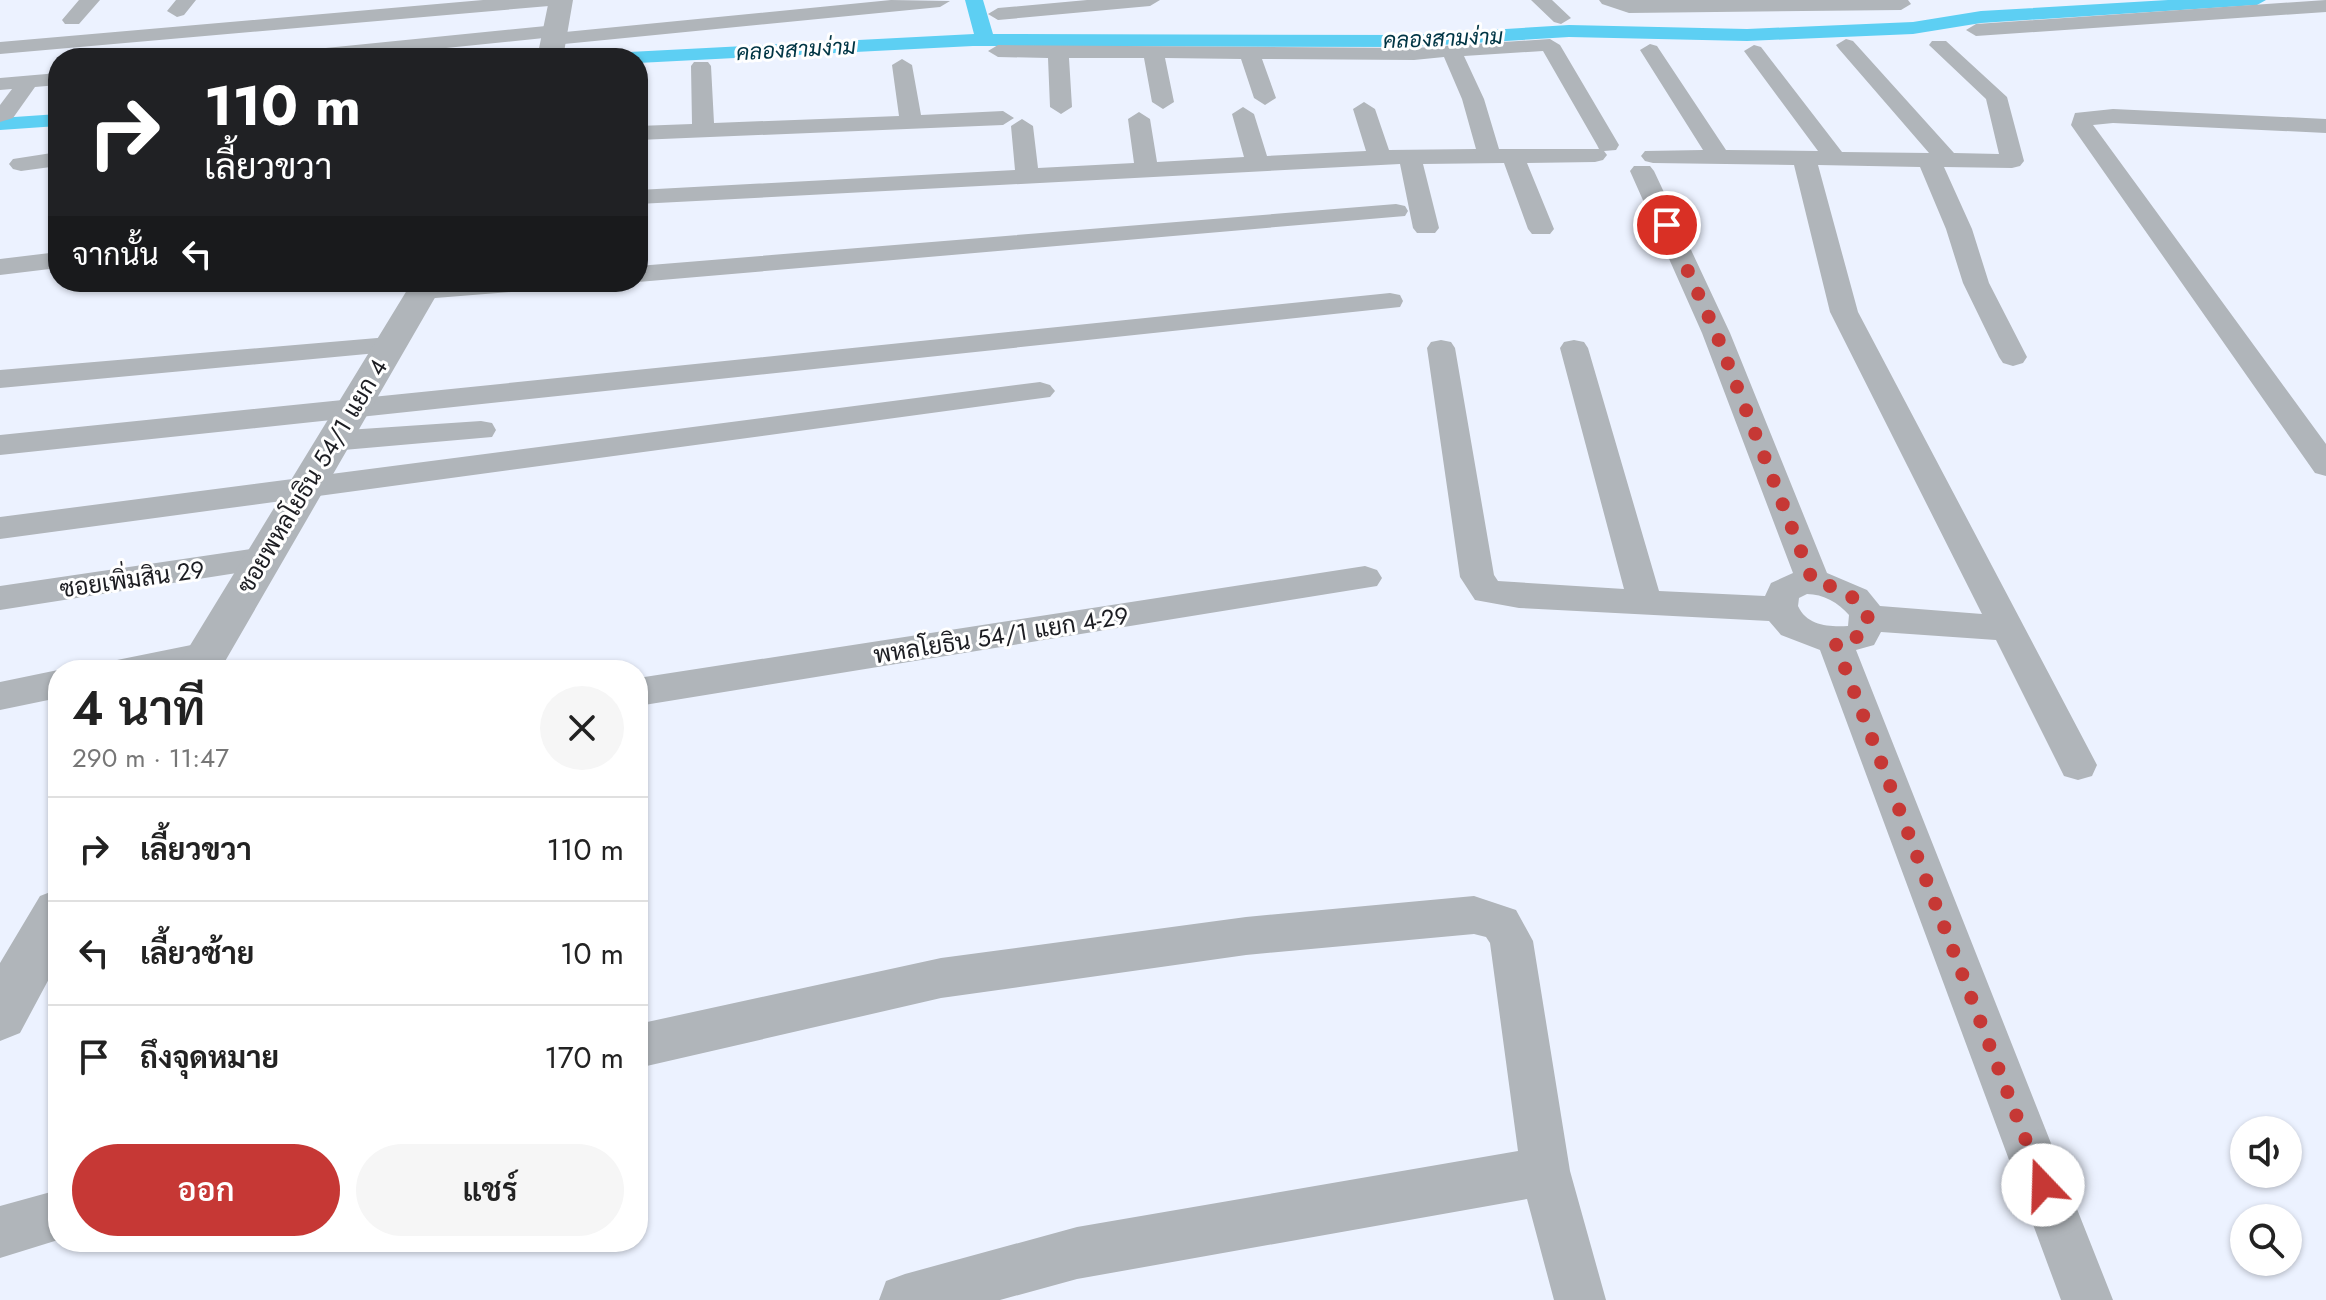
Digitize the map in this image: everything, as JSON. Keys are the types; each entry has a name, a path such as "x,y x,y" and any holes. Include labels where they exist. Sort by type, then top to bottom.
{"street":[{"path":"72,20 90,0"},
{"path":"0,77 11,47 549,0"},
{"path":"553,42 561,0"},
{"path":"998,14 1150,0"},
{"path":"1541,0 1561,18"},
{"path":"1609,0 1629,7 1901,4"},
{"path":"446,48 553,42 940,1"},
{"path":"2155,1 2179,14"},
{"path":"1112,2 1123,24"},
{"path":"1976,30 2179,14 2229,7 2308,4"},
{"path":"324,48 338,19"},
{"path":"998,51 1414,54 1550,45 1621,161 1716,333 1813,582"},
{"path":"1846,45 1938,160 1976,283 2013,357"},
{"path":"648,196 1410,156 1621,161 1804,157 2012,161 1996,97 1939,45"},
{"path":"1451,50 1501,156 1541,229"},
{"path":"1650,50 1719,157"},
{"path":"1754,51 1835,158"},
{"path":"1058,52 1061,107"},
{"path":"1153,52 1163,102"},
{"path":"1249,52 1265,98"},
{"path":"1351,54 1359,80"},
{"path":"902,65 911,121"},
{"path":"701,66 703,130"},
{"path":"0,84 48,80"},
{"path":"3,114 29,81"},
{"path":"1364,109 1380,157"},
{"path":"1243,114 1257,163"},
{"path":"2326,126 2113,116 2083,118 2082,125 2326,466"},
{"path":"1139,119 1146,168"},
{"path":"648,133 911,121 1013,122 1027,176"},
{"path":"1410,156 1426,228"},
{"path":"1804,157 1844,312 2004,628 2078,765"},
{"path":"21,164 48,160"},
{"path":"648,273 1396,211"},
{"path":"0,267 48,261"},
{"name":"ซอยพหลโยธิน 54/1 แยก 4","path":"203,660 422,292"},
{"path":"0,445 353,406 1390,301"},
{"path":"0,379 389,345"},
{"path":"1441,348 1477,577 1487,591 1519,596 1781,609"},
{"path":"1574,348 1645,602"},
{"path":"0,528 1040,391"},
{"path":"332,441 481,430"},
{"name":"ซอยเพิ่มสิน 29","path":"0,598 264,559"},
{"name":"พหลโยธิน 54/1 แยก 4-29","path":"648,690 1365,578"},
{"path":"2004,628 1852,630 1808,634 1796,627 1781,609 1783,592 1801,583 1813,582 1828,585 1855,598 1852,630 2087,1300"},
{"path":"0,696 48,686"},
{"path":"648,1044 941,978 1246,936 1474,915 1501,923 1511,941 1545,1171 1580,1300"},
{"path":"26,990 48,936"},
{"path":"905,1300 1077,1253 1545,1171"},
{"path":"0,1232 48,1218"}],"waterway":[{"path":"974,0 985,40"},
{"name":"คลองสามง่าม","path":"648,57 973,40 1409,41 1569,31 1747,35 1913,28 1981,17 2257,0"},
{"name":"คลองสามง่าม","path":"0,124 48,121"}],"route":[{"path":"1667,225 1716,333 1813,582 1842,590 1855,598 1868,618 1861,636 1835,642 2043,1185"}]}
